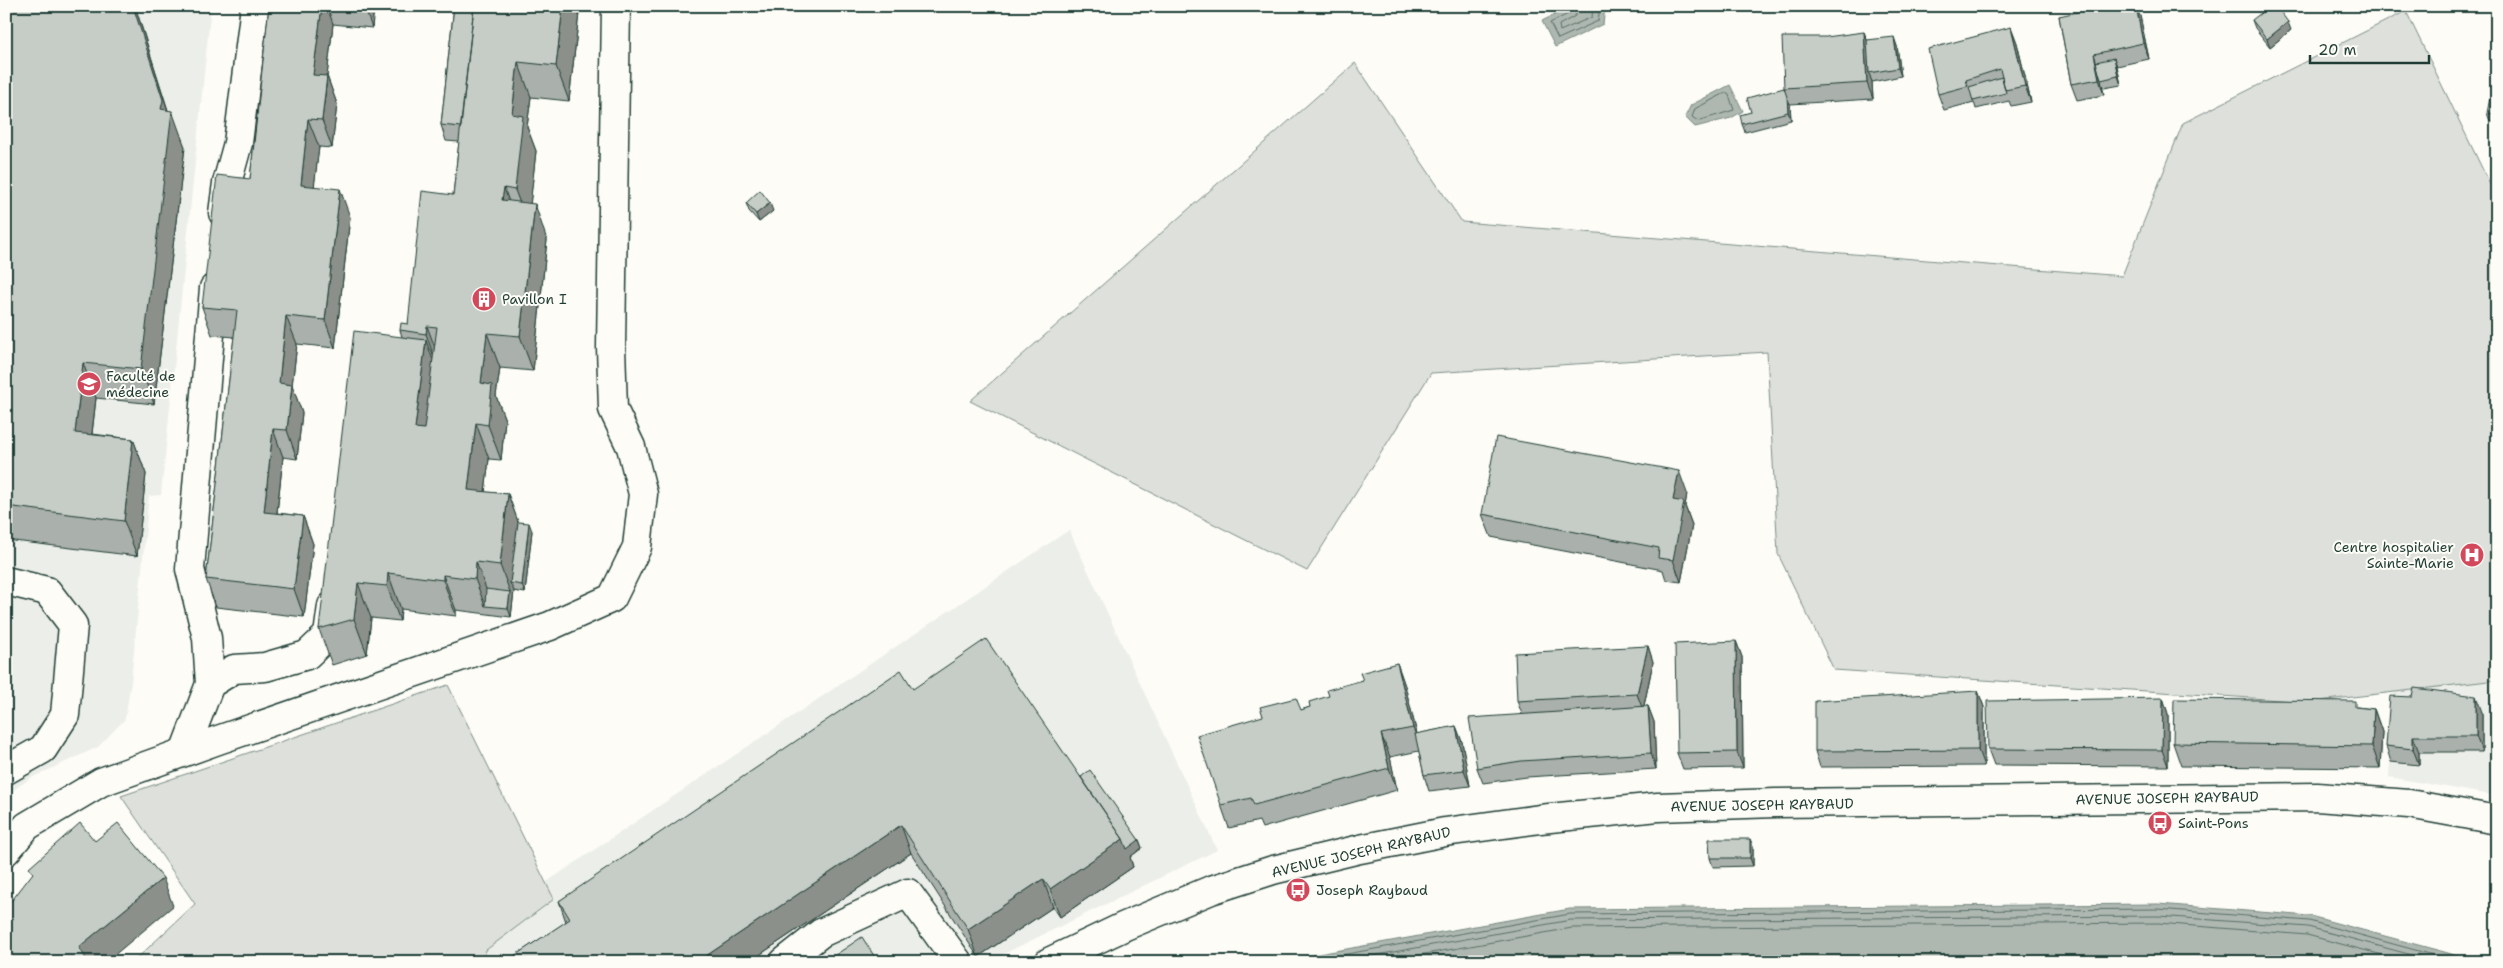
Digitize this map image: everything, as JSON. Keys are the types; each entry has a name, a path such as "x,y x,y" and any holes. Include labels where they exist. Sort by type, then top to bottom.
{"main road":[{"path":"220,239 227,183 238,143 255,6"},
{"path":"6,851 27,826 101,782 550,626 612,598 637,547 643,494 631,447 613,409 611,347 616,6"},
{"path":"184,752 210,684 208,638 190,569 204,412 209,324 216,267"},
{"path":"6,581 47,591 73,625 66,714 43,749 6,770"},
{"path":"210,684 234,669 265,667 307,655 328,635 336,582"},
{"name":"AVENUE JOSEPH RAYBAUD","path":"1049,962 1125,926 1211,890 1273,870 1360,849 1445,832 1540,819 1649,808 1776,803 2317,797 2410,804 2497,820"},
{"path":"784,962 822,933 908,893 958,962"}],"shaded area":[{"name":"Faculté de médecine","path":"6,6 211,6 161,495 149,496 131,682 125,719 98,747 31,778 6,795"},
{"path":"2406,11 2497,199 2497,680 2310,702 1834,670 1778,554 1767,352 1431,373 1307,571 970,401 1355,63 1462,222 2122,276 2183,123"},
{"name":"Centre hospitalier Sainte-Marie","path":"2497,443 2497,796 2389,777 2396,668"},
{"path":"1069,530 1217,850 987,962 410,962 462,939"},
{"path":"448,685 554,899 486,950 483,962 133,962 195,904 121,796"}],"water":[{"path":"1572,6 1602,6 1605,8 1603,24 1555,47 1542,21"},
{"path":"1730,85 1743,111 1731,118 1695,127 1685,117 1691,105"},
{"path":"2158,904 2310,916 2448,953 2474,962 1274,962 1570,909"}],"building":[{"path":"6,6 133,6 163,100 161,109 172,111 141,369 83,363 75,433 133,439 124,521 6,506"},
{"path":"269,6 322,6 313,75 327,76 322,120 308,119 301,185 340,189 325,320 286,316 279,383 292,385 287,430 273,429 264,512 303,516 294,589 206,579 237,310 202,307 217,175 250,179"},
{"path":"454,6 474,6 461,127 441,125"},
{"name":"Pavillon I","path":"474,6 563,6 556,66 518,62 512,114 523,116 515,190 504,188 502,200 535,204 520,336 487,333 481,383 492,385 488,425 476,423 468,490 508,494 500,565 476,562 475,579 443,575 443,580 388,573 387,586 358,583 354,619 319,629 354,331 426,340 415,428 424,429 437,327 427,326 426,334 400,330 401,323 408,324 422,191 453,195"},
{"path":"2105,6 2136,6 2143,43 2094,54 2099,79 2071,84 2059,16"},
{"path":"2270,6 2276,6 2288,22 2267,39 2252,20"},
{"path":"2011,27 2025,86 2005,90 2000,69 1966,80 1968,86 1938,94 1928,49"},
{"path":"1864,32 1867,83 1784,88 1782,37 1826,37"},
{"path":"1894,37 1898,68 1869,73 1867,40"},
{"path":"2114,58 2118,76 2101,80 2096,62"},
{"path":"2002,77 2006,93 1973,101 1969,87"},
{"path":"1784,88 1788,112 1742,124 1740,115 1751,112 1747,98"},
{"path":"2490,98 2497,99 2497,114 2487,113"},
{"path":"760,190 770,203 756,214 746,203"},
{"path":"1496,437 1679,471 1673,500 1684,502 1673,560 1658,558 1659,548 1482,514"},
{"path":"518,522 529,523 522,585 510,583"},
{"path":"486,589 510,592 508,608 485,606"},
{"path":"986,639 1123,839 1050,889 1043,879 968,929 901,825 697,962 505,962 570,919 559,901 901,670 913,689"},
{"path":"1736,641 1737,752 1677,753 1675,644"},
{"path":"1648,646 1637,694 1517,701 1515,653"},
{"path":"1397,663 1413,728 1381,734 1389,768 1254,805 1251,798 1221,805 1197,735 1263,716 1260,707 1296,698 1301,710 1310,707 1309,702 1329,696 1327,690 1363,680 1360,673"},
{"path":"2497,678 2497,733 2492,732"},
{"path":"2414,688 2476,696 2476,736 2413,736 2413,749 2386,746 2390,696 2412,697"},
{"path":"1978,691 1978,750 1815,751 1815,701"},
{"path":"2163,698 2162,750 1988,749 1987,701"},
{"path":"2174,699 2355,701 2355,707 2374,709 2372,746 2173,743"},
{"path":"1648,706 1651,753 1521,761 1477,768 1469,718"},
{"path":"1456,726 1464,770 1424,775 1415,734"},
{"path":"1090,770 1139,840 1127,849 1123,839 1081,777"},
{"path":"80,823 95,841 118,823 163,878 79,947 88,962 6,962 6,908 33,873 29,868"},
{"path":"1709,839 1750,839 1750,858 1710,858"},
{"path":"862,937 878,962 825,962"}],"place":[{"name":"Pavillon I","path":"484,299"},
{"name":"Faculté de médecine","path":"89,384"},
{"name":"Centre hospitalier Sainte-Marie","path":"2472,555"},
{"name":"Saint-Pons","path":"2160,823"},
{"name":"Joseph Raybaud","path":"1298,890"}]}
